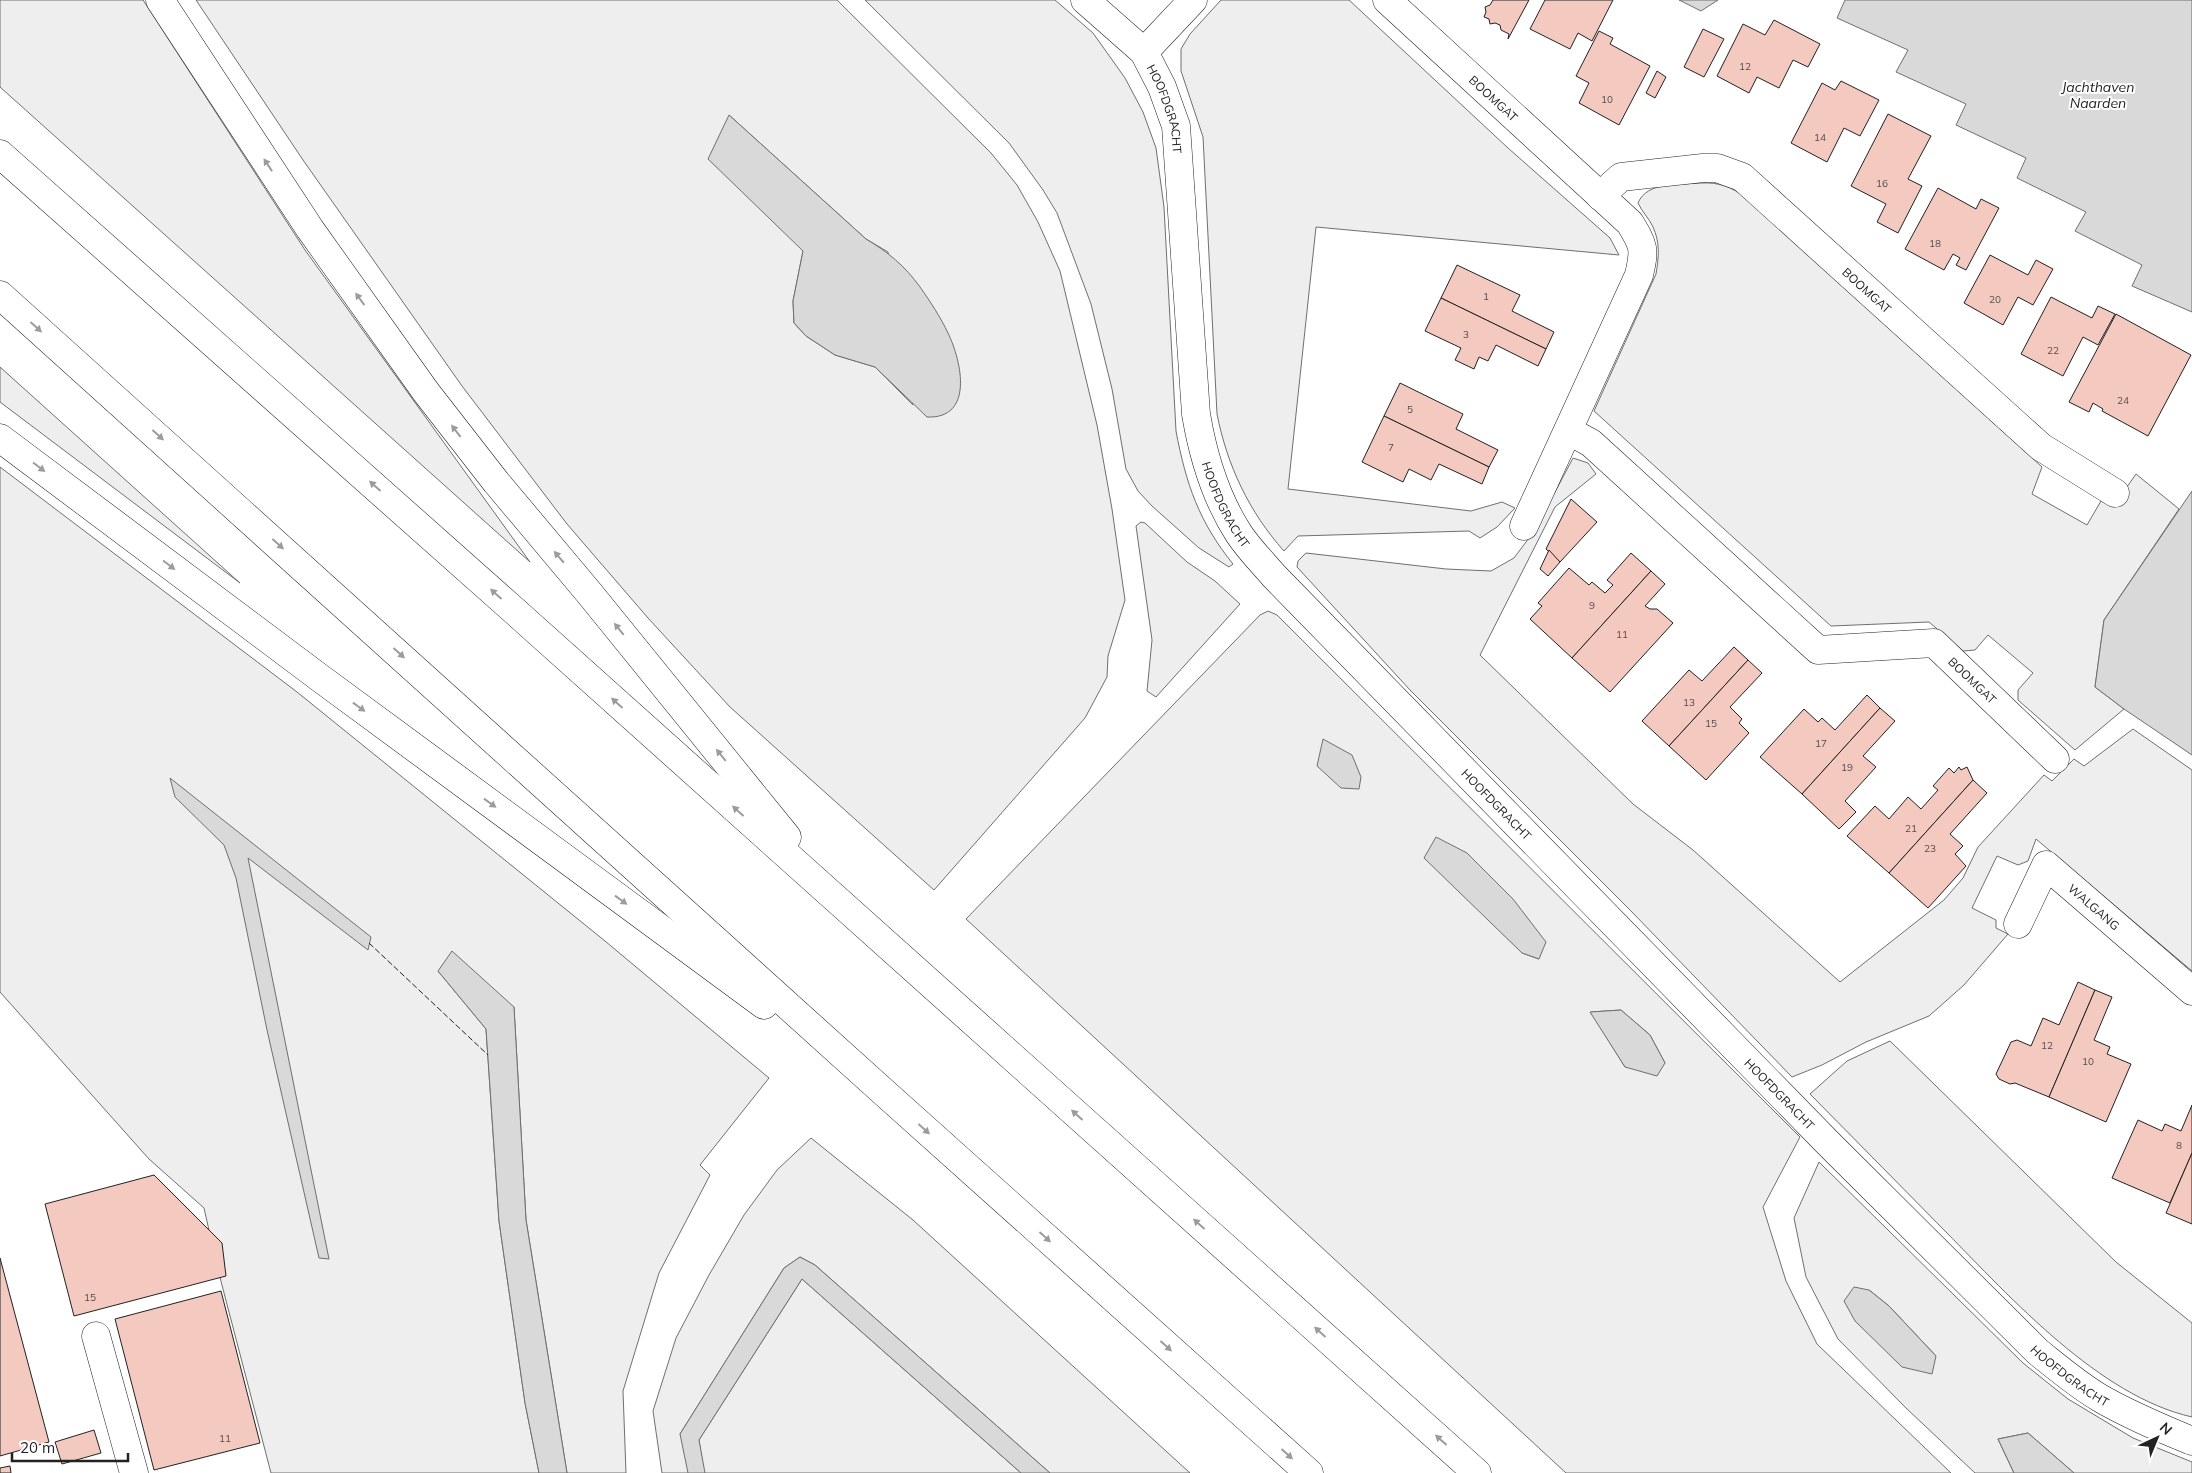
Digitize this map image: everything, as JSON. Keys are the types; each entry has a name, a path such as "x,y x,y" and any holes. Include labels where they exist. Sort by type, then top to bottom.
{"main road":[{"path":"160,0 310,229 426,392 496,482 590,594 840,902"},
{"name":"HOOFDGRACHT","path":"1085,0 1144,52 1162,87 1176,126 1196,414 1202,450 1212,482 1239,534 1274,576 1828,1142 2038,1352 2068,1377 2100,1398 2150,1424 2192,1441"},
{"path":"1144,52 1193,0"},
{"name":"BOOMGAT","path":"1387,0 1630,223 1641,241 1644,254 1639,275 1524,526"},
{"path":"0,154 509,606 1477,1473"},
{"name":"BOOMGAT","path":"1600,196 1621,177 1703,168 1717,168 1742,177 1760,191 2041,447 2115,493"},
{"path":"0,294 888,1096 1309,1473"},
{"name":"BOOMGAT","path":"1569,431 1590,443 1818,650 1934,643 2055,759"},
{"path":"0,438 320,678 888,1096"},
{"name":"WALGANG","path":"2018,924 2046,865 2192,991"},
{"path":"96,1336 134,1473"}],"shaded area":[{"path":"0,0 143,0 305,250 530,562 0,87"},
{"path":"196,0 837,0 991,153 1017,185 1038,222 1060,271 1097,425 1112,509 1125,600 1108,656 1107,677 1085,718 934,890 730,707 648,618 567,524 462,386 303,160","holes":["729,115 866,239 888,252 913,405 875,367 835,355 806,336 794,323 793,301 803,251"]},
{"path":"865,0 1055,0 1093,33 1125,78 1143,112 1156,148 1164,207 1176,431 1180,450 1189,485 1196,502 1211,533 1233,564 1229,567 1199,548 1152,506 1138,491 1126,469 1112,389 1091,304 1057,213 1043,190 1009,143"},
{"path":"1221,0 1349,0 1508,148 1610,238 1619,255 1316,227 1288,489 1471,511 1502,502 1515,508 1497,527 1480,538 1469,531 1298,536 1284,551 1260,520 1241,487 1221,433 1217,414 1203,137 1181,71 1181,49 1190,34"},
{"path":"1714,183 1725,186 1746,198 2042,467 2032,494 2087,525 2101,501 2113,507 2136,474 2179,509 2104,620 2095,687 2124,709 2075,750 2018,700 2018,690 2033,673 1988,635 1975,650 1963,651 1929,622 1831,626 1594,411 1656,274 1657,238 1638,203 1642,196 1656,188 1674,184"},
{"path":"0,367 240,583 0,402"},
{"path":"1573,458 1588,463 1596,474 1555,507 1480,655 1633,804 1693,850 1840,982 1944,900 1963,878 1978,847 2044,775 2052,781 2074,759 2084,766 2133,729 2192,770 2192,971 2036,839 2028,861 2018,865 1997,856 1972,908 1996,920 1996,928 2008,934 1964,985 1929,1016 1866,1042 1822,1065 1792,1077 1630,910 1410,690 1297,567 1298,561 1306,553 1446,569 1491,571 1514,558 1535,530"},
{"path":"0,467 297,692 605,941 769,1078 700,1165 710,1175 659,1273 623,1391 626,1473 567,1473 526,1220 514,1007 438,971 486,1029 499,1221 525,1403 539,1473 271,1473 217,1266 204,1208 149,1159 0,992"},
{"path":"1141,522 1145,523 1187,562 1215,581 1240,604 1156,697 1147,691 1152,640 1136,526"},
{"path":"1268,611 1277,615 1800,1137 1763,1207 1786,1281 1817,1344 1951,1473 1566,1473 966,919 1260,615","holes":["1483,914 1539,959 1522,953","1621,1010 1650,1035 1665,1063 1625,1067 1591,1012"]},
{"path":"1890,1041 2116,1262 2192,1323 2192,1417 2157,1406 2123,1389 2090,1367 2058,1341 1999,1286 1810,1094 1847,1061"},
{"path":"811,1138 913,1220 1190,1473 1050,1473 815,1265 800,1257 784,1268 680,1434 703,1466 699,1440 802,1279 1021,1473 662,1473 653,1411 676,1338 709,1275 744,1215 777,1170"},
{"path":"1819,1162 2023,1363 2068,1399 2133,1438 2192,1462 2192,1473 2074,1473 2028,1433 1998,1439 2014,1473 1975,1473 1906,1408 1838,1339 1806,1277 1794,1218","holes":["1869,1290 1889,1306 1936,1356"]}],"water":[{"path":"1679,0 1718,0 1701,11"},
{"name":"Jachthaven Naarden","path":"1845,0 2192,0 2192,312 2132,286 2142,265 2075,231 2086,212 2017,178 2026,158 1956,125 1966,104 1896,72 1908,50 1837,18"},
{"path":"729,115 866,239 896,260 914,279 942,321 953,345 960,373 960,387 958,399 952,409 942,415 927,417 875,367 835,355 806,336 794,323 793,301 803,251 708,159"},
{"path":"2192,491 2192,755 2095,687 2104,620"},
{"path":"1323,739 1352,755 1361,777 1359,789 1341,788 1317,766"},
{"path":"170,778 371,937 368,950 248,858 329,1259 319,1258 267,1030 236,878 224,845 175,797"},
{"path":"1436,837 1467,853 1513,899 1546,942 1539,959 1522,953 1424,858"},
{"path":"452,951 514,1007 526,1220 567,1473 539,1473 525,1403 499,1221 486,1029 438,971"},
{"path":"1621,1010 1650,1035 1665,1063 1657,1076 1625,1067 1590,1012"},
{"path":"800,1257 815,1265 1050,1473 1021,1473 802,1279 699,1440 705,1473 688,1473 680,1434 784,1268"},
{"path":"1854,1287 1869,1290 1889,1306 1936,1356 1932,1374 1902,1367 1855,1321 1844,1301"},
{"path":"2028,1433 2074,1473 2014,1473 1998,1439"}],"building":[{"path":"1493,0 1529,0 1508,39 1509,34 1501,30 1500,25 1490,24 1489,19 1484,17 1485,7 1490,5"},
{"path":"1545,0 1613,0 1592,41 1578,33 1570,49 1530,29"},
{"path":"1774,20 1820,44 1808,67 1793,60 1779,88 1757,77 1749,93 1717,76 1743,24 1765,35"},
{"path":"1703,29 1724,39 1704,77 1684,67"},
{"path":"1599,31 1613,38 1610,44 1650,66 1619,125 1579,103 1589,83 1576,76"},
{"path":"1657,71 1666,77 1655,98 1646,93"},
{"path":"1841,81 1879,100 1860,136 1844,128 1827,162 1791,143 1822,83 1835,90"},
{"path":"1888,114 1931,136 1908,179 1922,186 1898,233 1877,222 1886,204 1851,186"},
{"path":"1938,188 1976,209 1981,199 1999,208 1966,270 1956,265 1960,258 1953,254 1944,270 1905,249"},
{"path":"1990,255 2028,275 2036,260 2053,269 2033,305 2018,297 2003,325 1964,303"},
{"path":"1457,265 1520,295 1512,311 1554,332 1546,349 1441,298"},
{"path":"2051,297 2092,318 2098,306 2115,314 2098,345 2083,337 2063,376 2021,354"},
{"path":"1441,298 1546,349 1538,366 1496,345 1488,361 1479,357 1474,369 1455,360 1461,348 1425,331"},
{"path":"2116,314 2191,355 2148,436 2102,411 2103,409 2093,403 2089,412 2069,402"},
{"path":"1400,383 1463,414 1456,429 1498,450 1489,467 1384,416"},
{"path":"1384,416 1489,467 1482,484 1439,464 1431,480 1409,469 1403,482 1362,462"},
{"path":"1571,499 1597,522 1560,562 1546,549"},
{"path":"1549,550 1560,562 1548,576 1540,569"},
{"path":"1631,553 1651,571 1572,658 1530,619 1542,606 1538,603 1569,568 1589,585 1592,582 1605,593 1613,585 1607,580"},
{"path":"1651,571 1665,584 1645,606 1650,609 1657,609 1673,623 1610,692 1572,658"},
{"path":"1734,647 1748,660 1669,746 1642,721 1689,670 1702,681"},
{"path":"1748,660 1762,673 1730,707 1742,719 1739,723 1749,733 1706,780 1669,746"},
{"path":"1867,695 1880,708 1802,794 1760,757 1804,709 1818,722 1822,718 1835,730"},
{"path":"1880,708 1895,721 1863,756 1876,767 1845,801 1856,812 1839,829 1802,794"},
{"path":"1959,767 1961,770 1967,767 1973,780 1889,873 1847,836 1875,806 1889,819 1908,797 1921,809 1938,790 1933,786 1949,768 1954,773"},
{"path":"1973,780 1987,793 1950,834 1963,846 1955,854 1966,866 1928,908 1889,873"},
{"path":"2078,982 2095,990 2049,1097 2015,1083 2010,1084 1999,1079 1996,1074 2011,1042 2017,1040 2031,1046 2043,1018 2059,1025"},
{"path":"2095,990 2112,997 2094,1040 2110,1047 2107,1054 2131,1064 2106,1122 2049,1097"},
{"path":"2192,1105 2192,1153 2170,1203 2112,1178 2138,1120 2162,1131 2165,1124 2181,1131"},
{"path":"2192,1153 2192,1224 2166,1213"},
{"path":"154,1175 222,1243 226,1276 74,1316 45,1204"},
{"path":"0,1258 49,1442 0,1456"},
{"path":"221,1291 260,1443 154,1470 115,1319"},
{"path":"94,1430 101,1453 62,1464 55,1442"},
{"path":"10,1466 11,1473 0,1473 0,1468"}],"fence":[{"path":"369,943 488,1055"}]}
